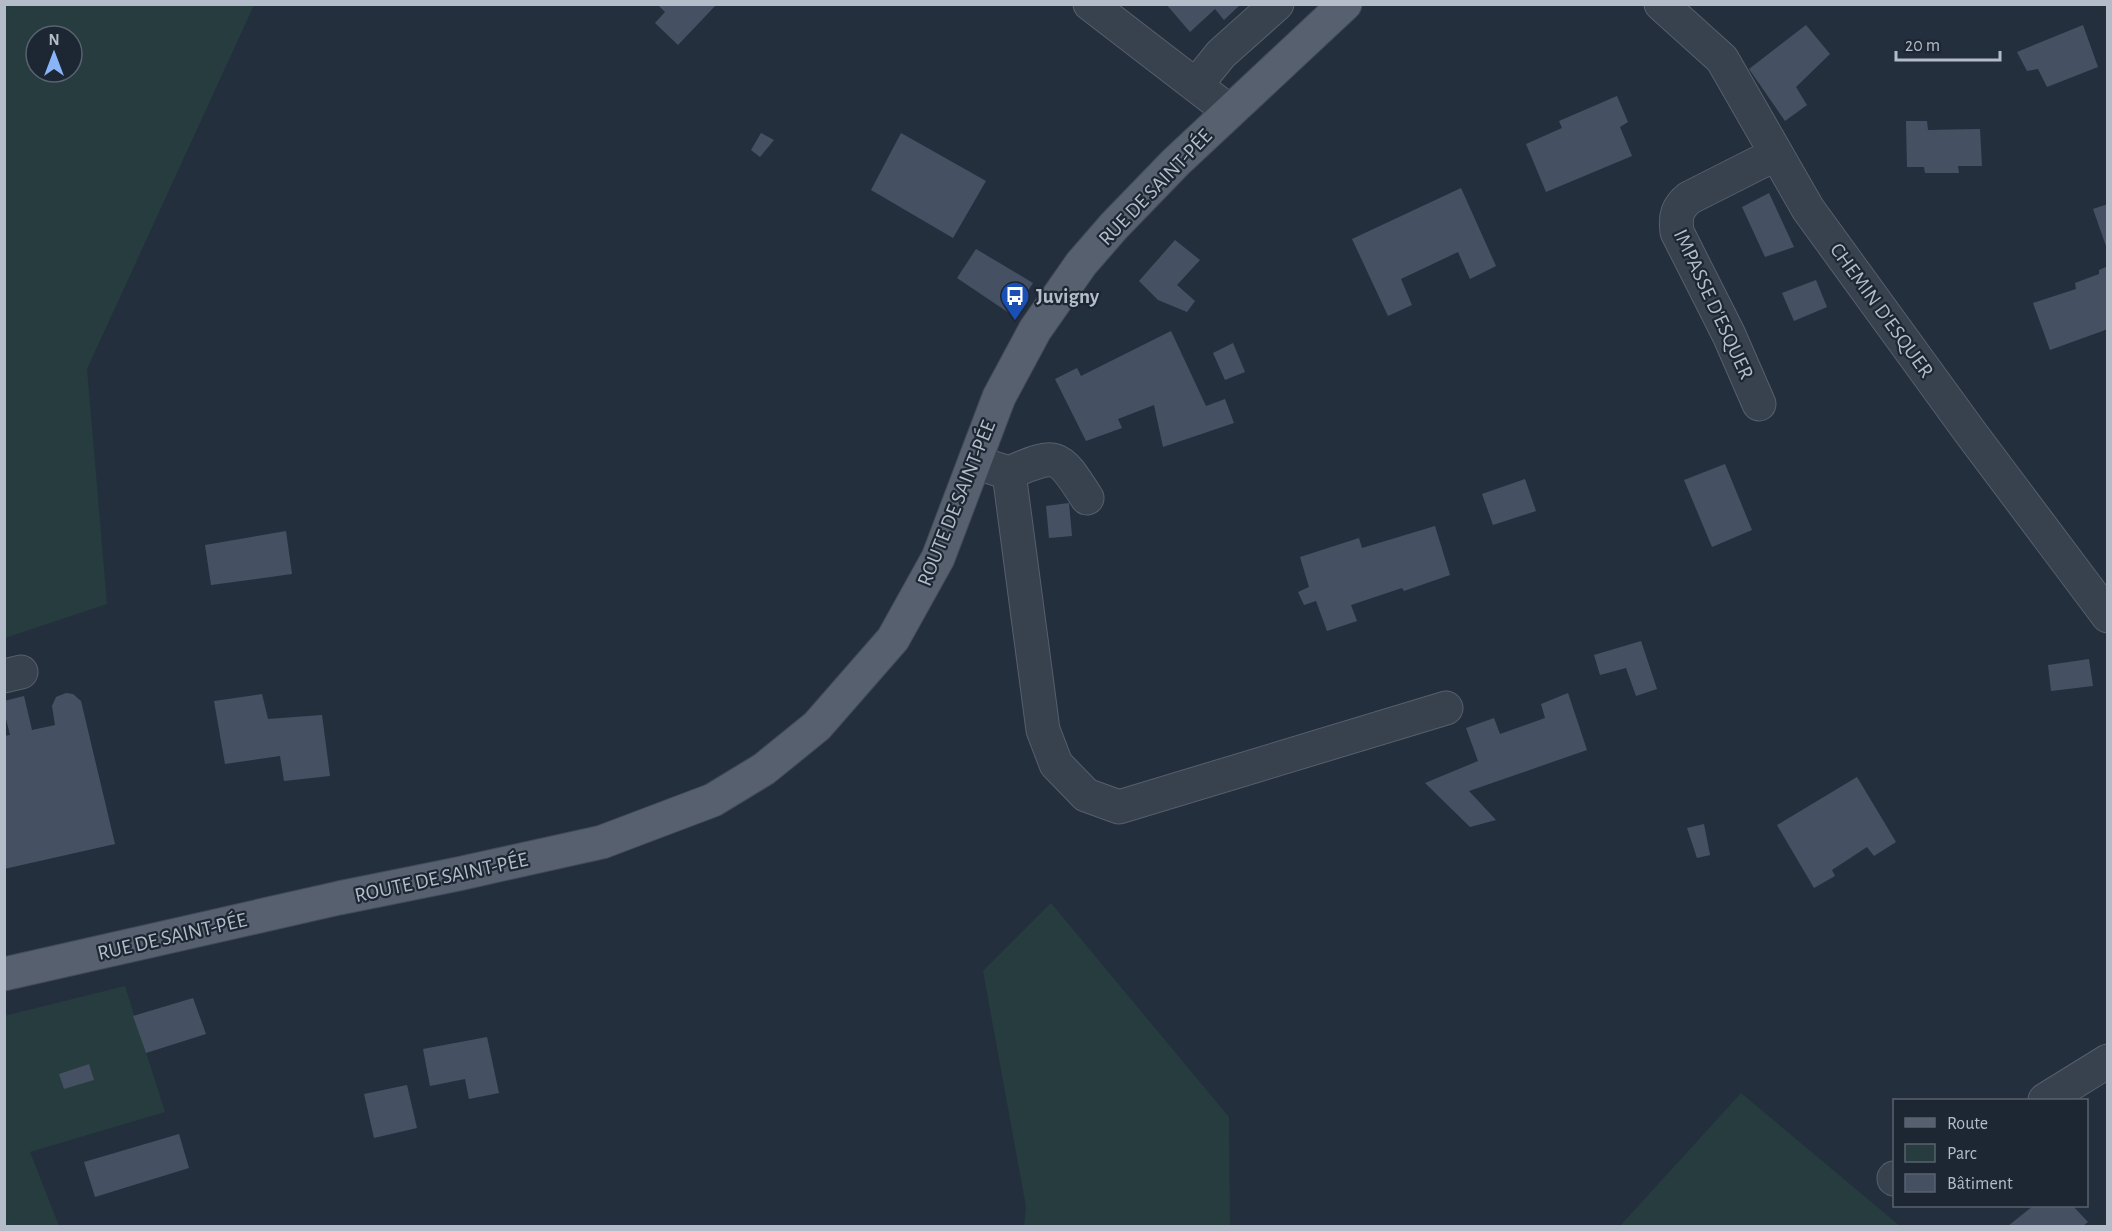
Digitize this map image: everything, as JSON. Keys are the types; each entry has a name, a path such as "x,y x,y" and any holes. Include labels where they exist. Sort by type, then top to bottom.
{"main road":[{"name":"RUE DE SAINT-PÉE","path":"999,397 1035,330 1081,264 1122,218 1229,111 1345,4"},
{"name":"ROUTE DE SAINT-PÉE","path":"339,898 602,842 713,800 754,775 817,726 893,639 938,558 999,397"},
{"name":"RUE DE SAINT-PÉE","path":"4,974 339,898"}],"street":[{"path":"1090,4 1229,111"},
{"path":"1196,85 1221,54 1277,4"},
{"name":"CHEMIN D'ESQUER","path":"1661,4 1722,59 1808,209 1970,432 2108,616"},
{"name":"IMPASSE D'ESQUER","path":"1759,404 1677,231 1676,212 1689,198 1776,154"},
{"path":"974,461 1009,473 1049,459 1059,461 1072,475 1087,498"},
{"path":"1009,473 1043,730 1056,764 1086,795 1119,807 1446,708"},
{"path":"2048,1099 2108,1061"}],"green space":[{"path":"4,5 254,5 87,369 107,604 5,638"},
{"path":"1051,903 1229,1117 1230,1226 1024,1226 1026,1207 983,971"},
{"path":"125,986 165,1112 30,1152 59,1226 5,1226 4,1016"},
{"path":"1741,1093 1900,1226 1620,1226"}],"building":[{"path":"657,4 717,4 678,45 655,23 665,12"},
{"path":"1166,4 1241,4 1224,20 1215,9 1190,32"},
{"path":"1806,25 1830,54 1796,87 1807,105 1785,121 1749,69"},
{"path":"2083,25 2098,67 2047,87 2038,69 2027,71 2017,52"},
{"path":"1617,96 1628,122 1620,127 1632,156 1546,192 1526,144 1562,128 1559,121"},
{"path":"1906,121 1927,121 1928,130 1980,129 1982,166 1958,166 1959,173 1925,173 1924,167 1907,167"},
{"path":"761,133 774,140 760,157 751,150"},
{"path":"901,133 986,181 953,238 871,190"},
{"path":"1461,188 1496,266 1470,279 1458,252 1401,279 1412,305 1388,316 1352,239"},
{"path":"1769,193 1794,247 1765,257 1742,207"},
{"path":"2108,204 2108,249 2107,249 2093,209"},
{"path":"1175,240 1200,260 1177,285 1195,301 1187,312 1158,300 1139,281"},
{"path":"976,249 1033,283 1012,315 957,278"},
{"path":"2108,266 2108,329 2050,350 2033,303 2076,289 2075,283 2099,274 2099,270"},
{"path":"1816,280 1827,307 1794,321 1782,293"},
{"path":"1171,331 1206,406 1225,399 1234,423 1163,447 1154,405 1118,419 1122,428 1086,441 1055,379 1077,368 1081,376"},
{"path":"1233,343 1245,372 1225,380 1213,353"},
{"path":"1725,464 1752,530 1712,547 1684,480"},
{"path":"1525,479 1536,511 1493,525 1482,494"},
{"path":"1069,503 1072,536 1049,538 1046,506"},
{"path":"1435,526 1450,575 1404,591 1402,588 1351,605 1357,621 1327,631 1316,601 1304,605 1298,592 1309,587 1300,557 1359,538 1362,548"},
{"path":"286,531 292,574 211,585 205,545"},
{"path":"1641,641 1657,689 1636,696 1626,668 1600,675 1594,655"},
{"path":"2089,659 2093,686 2051,691 2048,665"},
{"path":"66,693 73,694 81,701 115,844 4,869 4,736 10,735 4,701 24,696 32,730 55,725 52,706 56,697"},
{"path":"1568,693 1587,750 1469,791 1496,820 1470,827 1425,783 1478,761 1466,728 1494,718 1500,734 1545,718 1541,704"},
{"path":"262,694 268,719 322,715 330,776 284,781 280,756 225,764 214,701"},
{"path":"1857,777 1896,842 1874,856 1867,847 1832,870 1835,876 1814,888 1777,825"},
{"path":"1704,824 1710,855 1697,858 1687,828"},
{"path":"193,998 206,1034 146,1053 133,1016"},
{"path":"487,1037 499,1093 469,1099 465,1079 430,1086 423,1049"},
{"path":"89,1064 94,1080 64,1089 59,1074"},
{"path":"407,1085 417,1128 374,1138 364,1094"},
{"path":"179,1134 189,1168 95,1197 84,1162"},
{"path":"2032,1207 2074,1207 2088,1222 2083,1226 2008,1226"}],"place":[{"name":"Juvigny","path":"1015,322"}]}
